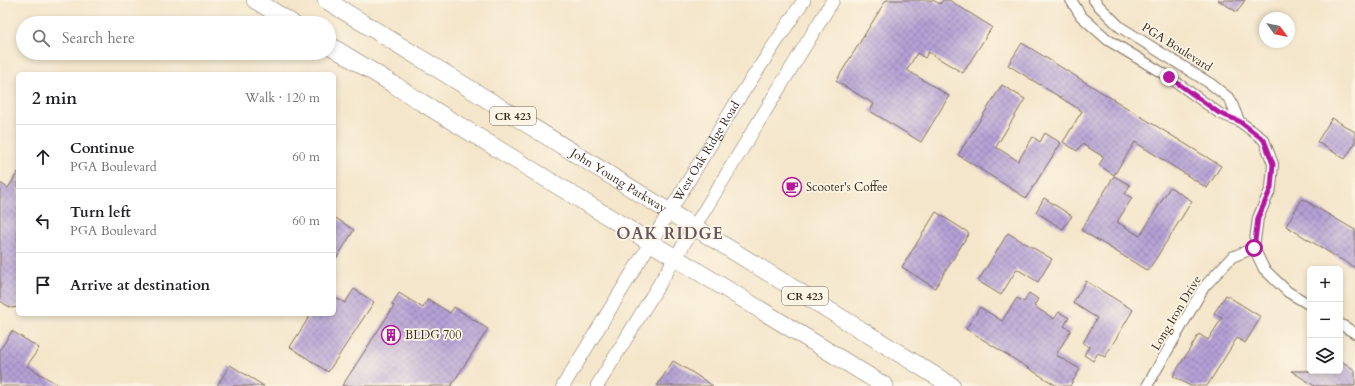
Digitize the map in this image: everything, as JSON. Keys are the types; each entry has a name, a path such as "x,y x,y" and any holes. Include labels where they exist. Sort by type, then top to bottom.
{"main road":[{"path":"255,0 281,16"},
{"name":"John Young Parkway","path":"326,0 952,386"},
{"name":"CR 423","path":"336,50 885,386"}],"street":[{"name":"West Oak Ridge Road","path":"563,386 739,98 804,0"},
{"path":"597,386 832,0"},
{"path":"1071,0 1081,16 1108,40 1169,77 1219,113 1239,121 1264,140 1273,164 1271,188 1258,218 1254,248 1264,269 1288,292 1307,303"},
{"name":"PGA Boulevard","path":"1094,0 1120,27 1211,84 1230,99 1239,121"},
{"name":"Long Iron Drive","path":"1147,386 1204,287 1232,257 1254,248"},
{"path":"1343,326 1355,333"}],"building":[{"path":"886,0 933,0 940,4 943,0 949,0 992,27 963,73 928,52 925,58 917,53 907,70 949,96 921,142 870,111 874,104 836,81"},
{"path":"1218,0 1245,0 1237,12"},
{"path":"1022,43 1221,166 1207,188 1135,142 1114,175 1099,165 1104,157 1082,144 1077,151 1063,142 1082,111 1008,65"},
{"path":"1002,85 1025,99 996,147 1018,161 1033,137 1040,142 1045,133 1061,143 1026,198 958,155"},
{"path":"1332,118 1355,132 1355,143 1345,159 1317,142"},
{"path":"16,175 16,307 11,308 0,301 0,183 8,188"},
{"path":"1114,176 1130,185 1125,194 1132,198 1117,222 1140,236 1170,187 1192,201 1148,271 1081,230"},
{"path":"1044,198 1072,216 1063,229 1036,212"},
{"path":"1302,199 1355,230 1355,268 1286,226"},
{"path":"936,212 969,233 935,288 902,267"},
{"path":"336,218 354,230 336,259"},
{"path":"1008,233 1052,259 1038,282 1017,269 1001,295 978,281"},
{"path":"1086,281 1133,310 1105,357 1098,353 1093,361 1084,355 1089,347 1083,343 1097,318 1073,303"},
{"path":"354,289 374,302 328,372 290,347 310,316 336,316 336,298 345,303"},
{"name":"BLDG 700","path":"399,293 423,308 428,299 450,313 454,307 488,329 451,386 342,386 394,306 392,304"},
{"path":"1029,293 1038,299 1034,306 1054,319 1059,312 1069,318 1064,326 1071,330 1056,355 1080,369 1070,386 1057,386 966,329 980,307 1002,321 1017,298 1024,302"},
{"path":"1226,295 1261,317 1245,343 1237,338 1207,386 1190,386 1173,376 1199,334 1208,340 1222,318 1214,313"},
{"path":"12,331 39,348 27,366 60,386 0,386 0,350"},
{"path":"673,361 690,371 713,386 657,386"},
{"path":"1343,362 1355,370 1355,386 1315,386 1291,371 1307,371 1307,374 1343,374"},
{"path":"230,365 264,386 217,386"}],"place":[{"name":"Scooter's Coffee","path":"792,187"},
{"name":"BLDG 700","path":"391,335"}],"district":[{"name":"OAK RIDGE","path":"670,234"}],"route":[{"path":"1169,77 1219,113 1239,121 1264,140 1273,164 1271,188 1258,218 1254,248"}]}
